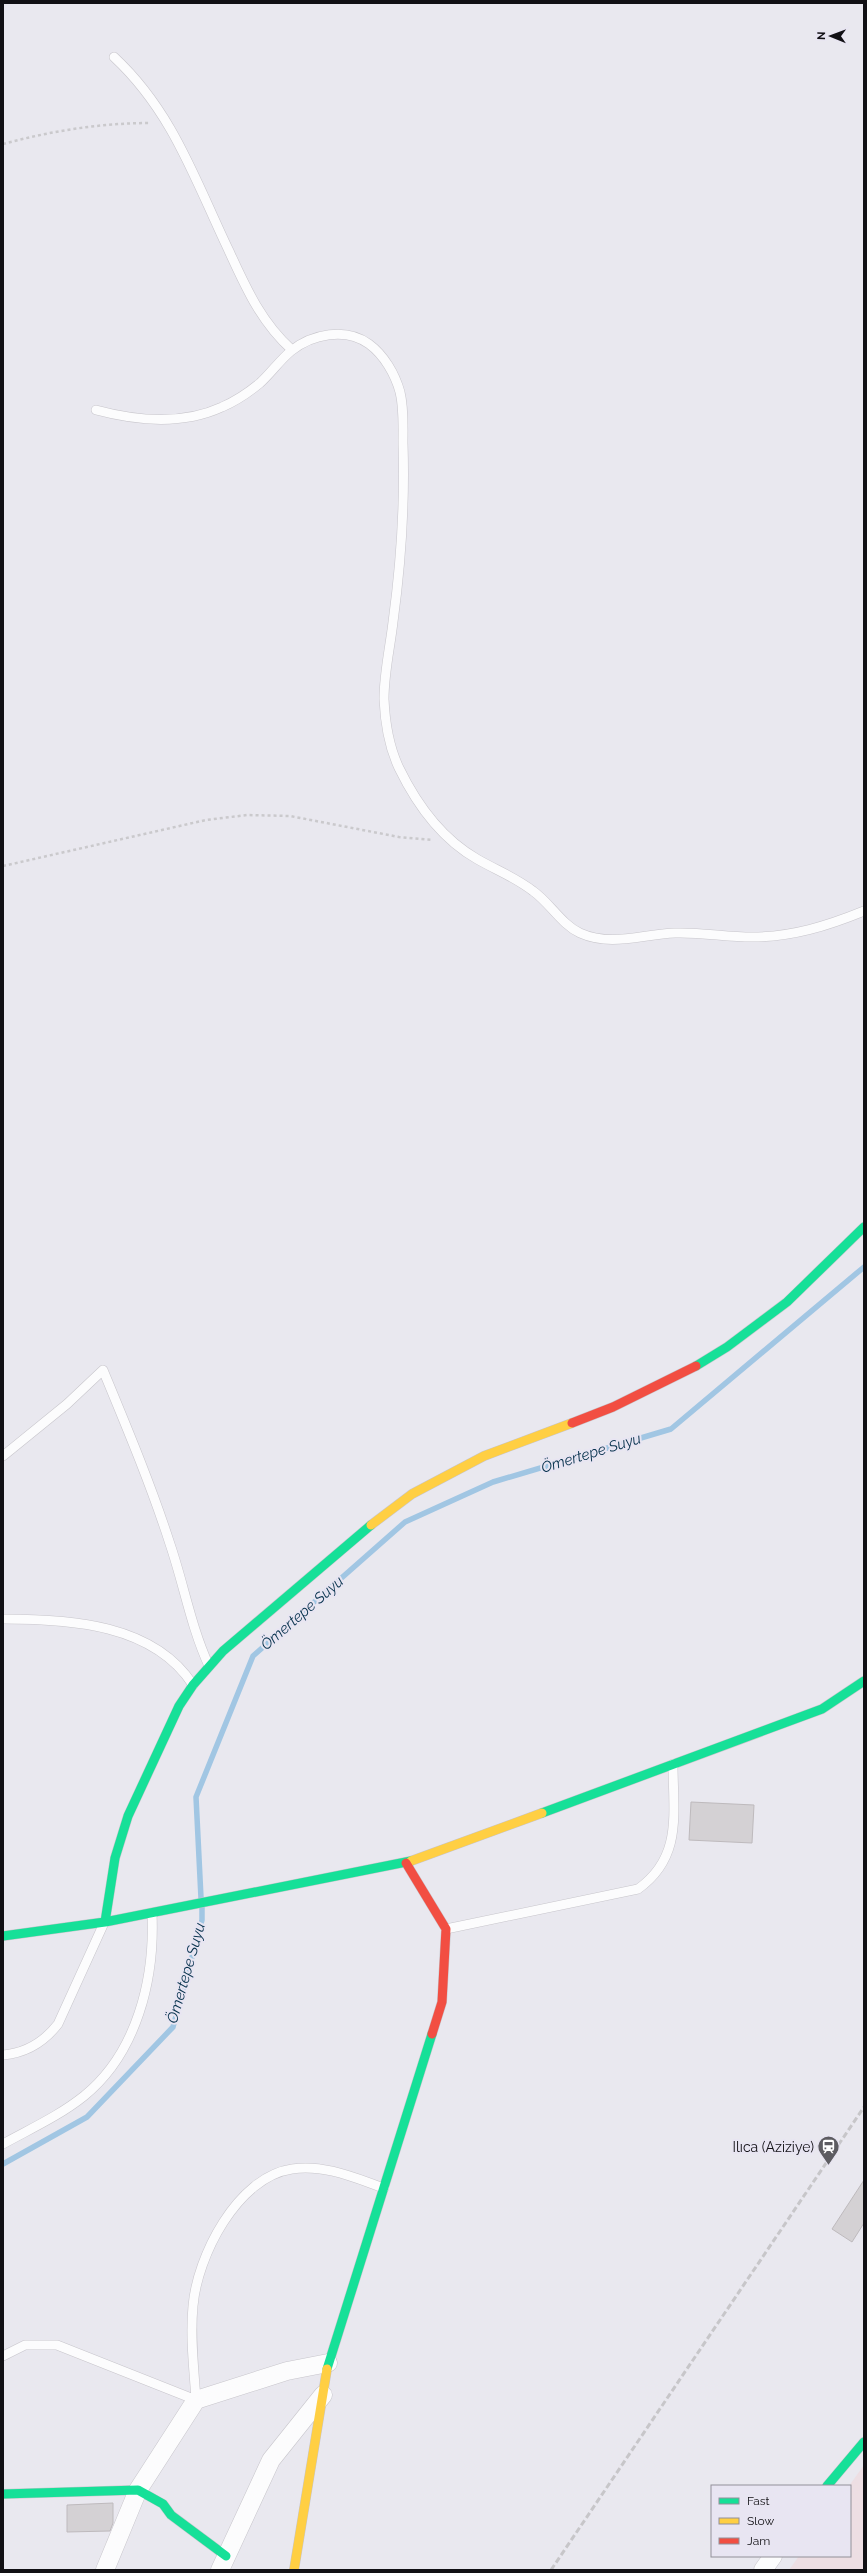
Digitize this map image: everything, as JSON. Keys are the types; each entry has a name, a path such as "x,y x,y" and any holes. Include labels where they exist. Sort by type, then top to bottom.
{"street":[{"path":"105,1922 115,1858 128,1816 179,1706 193,1685 209,1666 369,1526 412,1494 484,1456 613,1407 690,1369 727,1347 787,1302 864,1227"},
{"path":"3,1936 105,1922 406,1863 822,1709 864,1681"},
{"path":"294,2570 328,2363 442,2002 446,1929 406,1863"},
{"path":"104,2570 138,2490 196,2400 287,2371 328,2363"},
{"path":"3,2494 138,2490 163,2504 171,2515 223,2563 271,2460 323,2395"},
{"path":"829,2485 864,2442"},
{"path":"763,2570 772,2557"}],"lane":[{"path":"114,57 147,92 169,123 252,302 274,332 292,350"},
{"path":"96,410 115,415 152,420 204,414 220,408 250,391 292,350 309,340 329,334 358,338 367,342 383,358 399,389 402,408 403,498 398,581 385,680 385,714 388,733 399,768 427,814 448,838 474,858 520,882 536,893 567,926 579,933 603,940 673,933 774,936 825,927 864,911"},
{"path":"3,1456 49,1419 103,1370 156,1501 183,1585 191,1622 209,1666"},
{"path":"3,1619 59,1621 136,1638 170,1657 193,1685"},
{"path":"446,1929 638,1889 648,1882 664,1862 673,1838 673,1764"},
{"path":"3,2144 70,2106 98,2084 118,2059 133,2032 148,1978 156,1912"},
{"path":"3,2055 32,2048 51,2033 58,2024 105,1922"},
{"path":"3,2356 25,2345 57,2345 196,2400 192,2324 196,2288 220,2224 236,2203 260,2184 291,2169 325,2170 384,2188"}],"path":[{"path":"3,144 80,127 120,123 169,123"},
{"path":"3,866 206,820 247,814 290,816 415,840 448,838"}],"shaded area":[{"path":"864,2465 864,2570 789,2570 798,2557 851,2557 851,2485 850,2485"}],"building":[{"path":"691,1802 754,1805 752,1843 689,1840"},
{"path":"864,2180 864,2223 852,2242 832,2229"},
{"path":"113,2503 113,2523 110,2531 67,2532 67,2505"}],"waterway":[{"name":"Ömertepe Suyu","path":"201,1898 196,1797 253,1656 405,1522 493,1482 671,1429 864,1267"},
{"name":"Ömertepe Suyu","path":"3,2164 87,2117 173,2027 202,1920 202,1908"}],"railway":[{"path":"551,2570 864,2107"}],"traffic: fast":[{"path":"696,1366 727,1347 787,1302 864,1227"},
{"path":"105,1922 115,1858 128,1816 179,1706 193,1685 223,1651 371,1525"},
{"path":"542,1813 822,1709 864,1681"},
{"path":"3,1936 105,1922 411,1861"},
{"path":"327,2369 432,2034"},
{"path":"828,2485 864,2442"},
{"path":"3,2494 138,2490 163,2504 171,2515 226,2556"}],"traffic: slow":[{"path":"371,1525 412,1494 484,1456 572,1423"},
{"path":"411,1861 542,1813"},
{"path":"294,2570 327,2369"}],"traffic: jam":[{"path":"572,1423 613,1407 696,1366"},
{"path":"406,1863 446,1929 442,2002 432,2034"}],"place":[{"name":"Ilıca (Aziziye)","path":"829,2166"}]}
